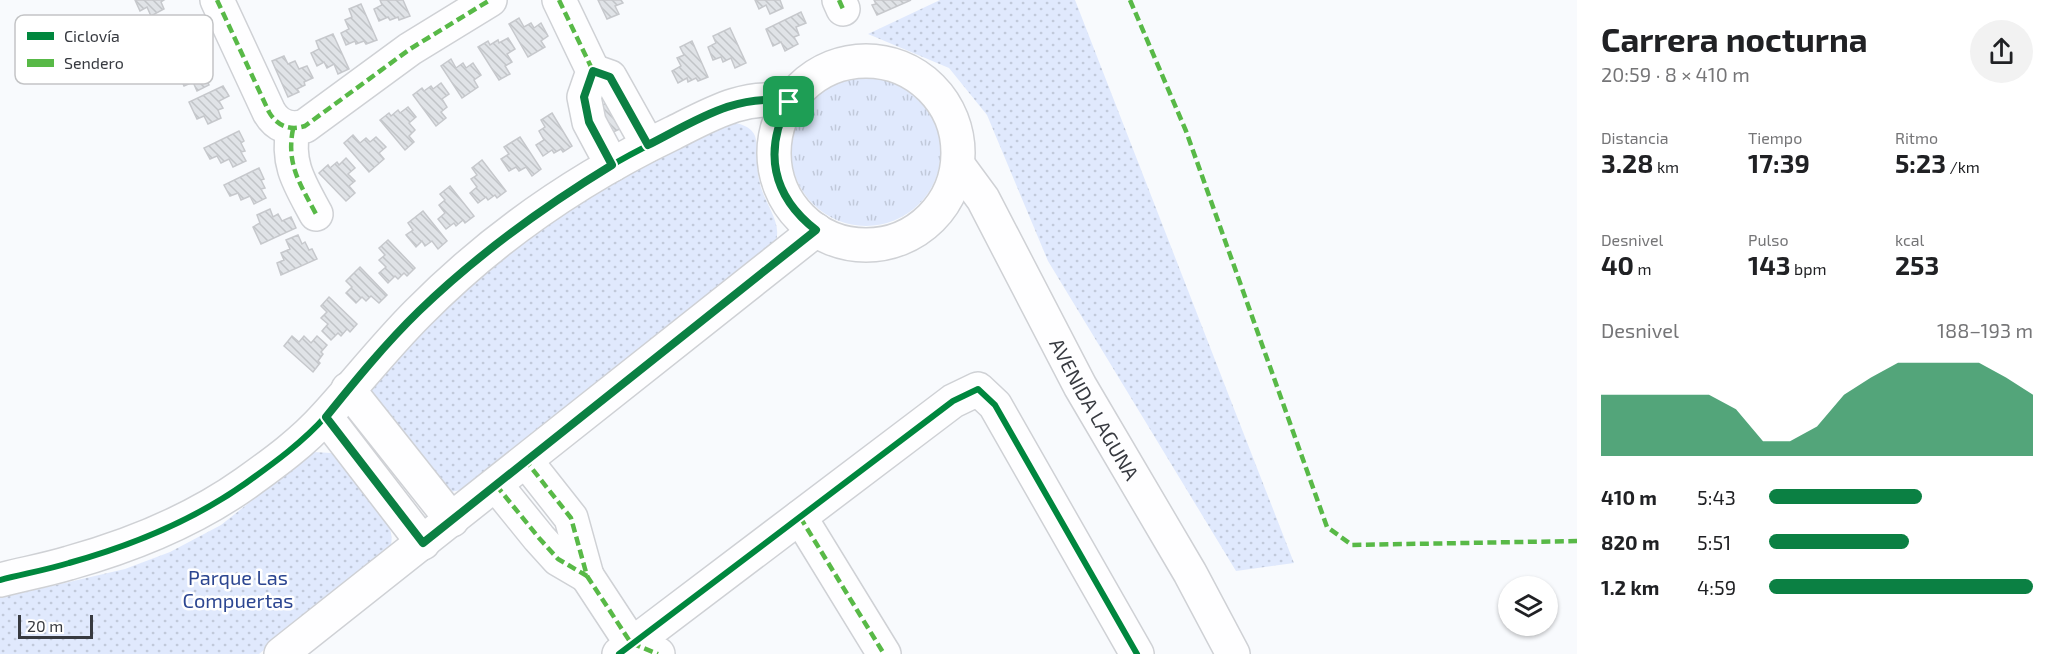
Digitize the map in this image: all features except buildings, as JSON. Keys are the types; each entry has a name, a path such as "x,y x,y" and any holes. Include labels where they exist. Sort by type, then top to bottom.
{"street":[{"path":"217,0 273,119 293,129 305,126 410,49 490,0"},
{"path":"559,0 593,71 584,97 589,122 612,165"},
{"path":"875,61 907,70 933,89 944,102 957,133 958,165 952,186 942,205 923,226 885,243 856,245 835,240 816,230 792,208 778,180 774,147 779,124 789,102 812,78 842,64 875,61"},
{"path":"593,71 610,77 648,145"},
{"path":"0,580 99,554 210,506 251,480 301,441 326,417 348,389 418,312 455,278 534,215 612,165 730,105 763,99 789,102"},
{"path":"293,129 290,142 293,168 316,214"},
{"name":"AVENIDA LAGUNA","path":"958,165 983,199 1080,386 1185,563 1233,654"},
{"path":"281,654 816,230"},
{"path":"348,389 452,520"},
{"path":"526,461 571,518 587,576 635,651 800,517 953,401 978,389 995,405 1137,654"},
{"path":"326,417 423,543"},
{"path":"496,485 558,559 587,576"},
{"path":"800,517 884,654"}],"green space":[{"path":"940,0 1075,0 1294,563 1236,571 1048,261 987,115 949,68 868,34"},
{"path":"866,76 881,77 895,82 919,98 935,122 940,136 940,166 935,180 919,204 895,220 881,225 866,226 851,225 837,220 813,204 797,180 792,166 791,151 792,136 797,122 813,98 837,82 851,77"},
{"path":"736,123 747,127 755,136 761,188 776,222 777,238 773,246 461,490 450,492 368,395 378,373 438,313 469,286 500,260 568,212 638,169 704,134"},
{"name":"Parque Las Compuertas","path":"313,452 331,453 336,457 389,526 391,544 389,550 259,654 0,654 0,598 125,569 170,552 221,525"}],"marked path":[{"path":"217,0 272,117 280,124 294,128 305,126 410,49 490,0"},
{"path":"559,0 593,71 584,97 589,122 612,165"},
{"path":"839,0 843,9"},
{"path":"1130,0 1186,131 1327,527 1352,545 1577,541"},
{"path":"593,71 610,77 648,145"},
{"path":"293,129 291,141 293,163 300,183 316,214"},
{"path":"496,485 558,559 587,576 571,518 526,461"},
{"path":"800,517 884,654"},
{"path":"587,576 631,643 658,654"}],"cycle path":[{"path":"0,580 115,549 205,509 246,483 308,435 418,313 475,260 538,212 604,170 715,112 758,100 789,102"},
{"path":"619,654 953,401 978,389 995,405 1137,654"}],"route":[{"path":"593,71 610,77 648,145 730,105 763,99 789,102 776,131 774,147 778,180 792,208 816,230 423,543 326,417 383,349 455,278 534,215 612,165 589,122 584,97 593,71"}]}
